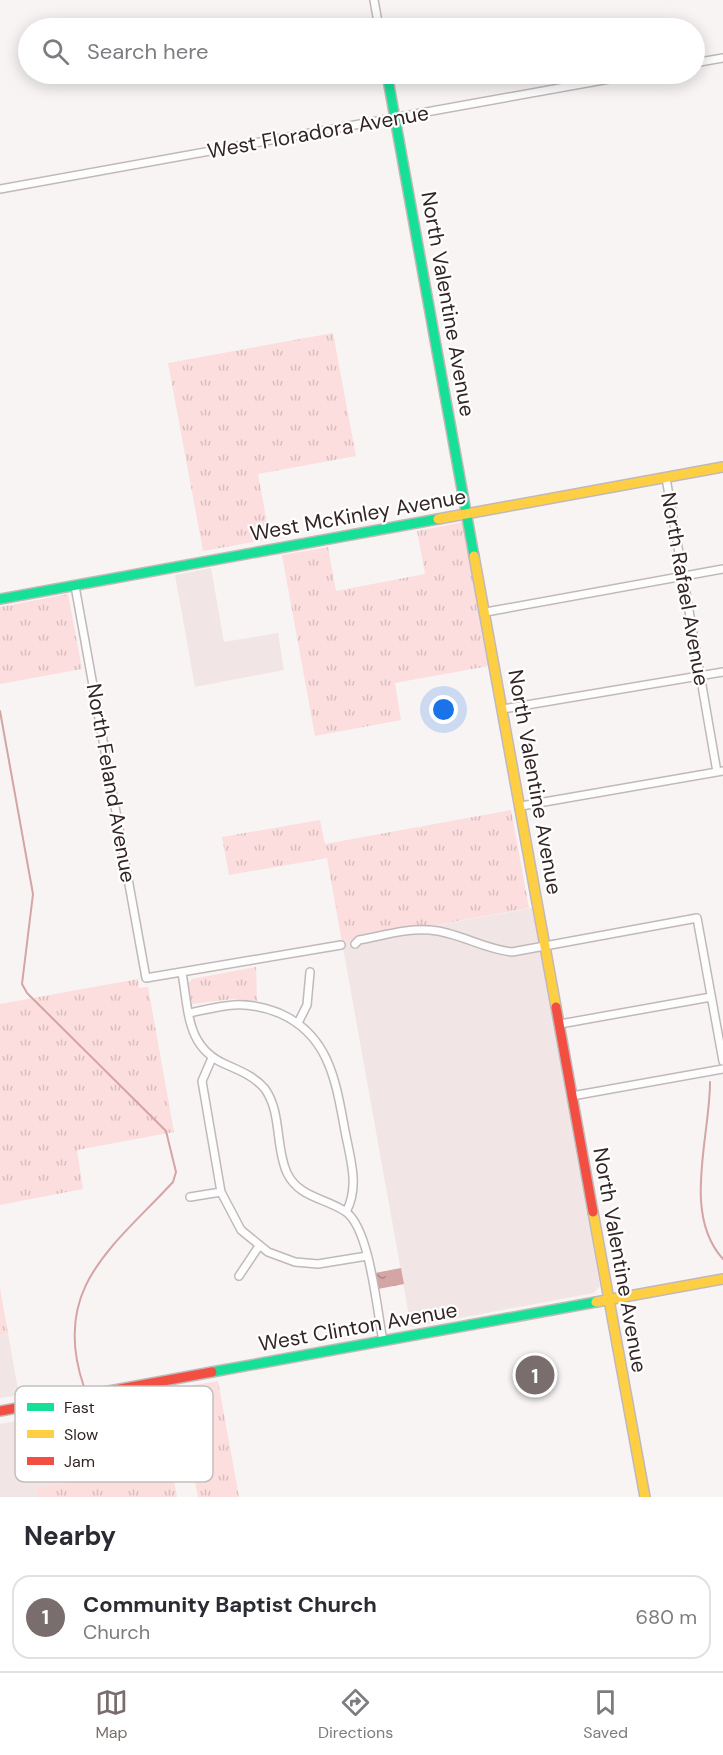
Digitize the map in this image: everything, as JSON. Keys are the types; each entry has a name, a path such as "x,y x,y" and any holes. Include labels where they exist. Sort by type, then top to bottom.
{"main road":[{"name":"North Valentine Avenue","path":"389,84 645,1497"},
{"name":"West McKinley Avenue","path":"0,599 723,467"},
{"name":"West Clinton Avenue","path":"137,1386 723,1279"},
{"name":"West Clinton Avenue","path":"0,1411 15,1408"}],"street":[{"path":"374,0 377,18"},
{"path":"705,61 723,58"},
{"name":"West Floradora Avenue","path":"0,189 582,84"},
{"name":"North Rafael Avenue","path":"666,478 700,676 720,771"},
{"path":"486,612 723,568"},
{"name":"North Feland Avenue","path":"75,586 147,979 182,973"},
{"path":"503,709 723,672"},
{"path":"521,806 720,771"},
{"path":"355,944 359,940 431,930 494,950 512,952 697,918 711,997 722,1042 723,1060"},
{"path":"341,945 182,973 195,1040 212,1058 252,1077 265,1089 274,1112 284,1164 295,1185 307,1194 346,1212 362,1233 383,1341"},
{"path":"298,1023 307,1005 310,972"},
{"path":"560,1024 711,997"},
{"path":"189,1013 246,1005 276,1012 298,1023 324,1051 336,1084 354,1180 352,1198 346,1212"},
{"path":"212,1058 202,1081 221,1192 232,1218 259,1246 285,1260 307,1264 367,1256"},
{"path":"572,1096 723,1069"},
{"path":"190,1197 221,1192"},
{"path":"239,1276 259,1246"}],"shaded area":[{"path":"211,568 224,642 278,633 284,670 195,687 175,575"},
{"path":"532,908 600,1286 594,1293 411,1327 342,942"},
{"path":"8,1333 17,1386 15,1386 15,1396 0,1398 0,1335"},
{"path":"15,1421 15,1482 70,1482 37,1488 38,1497 0,1497 0,1424"}],"green space":[{"path":"333,333 356,456 258,474 270,539 203,551 168,363"},
{"path":"463,522 489,666 395,683 401,720 315,736 282,555 328,547 336,591 425,574 417,531"},
{"path":"68,594 82,669 0,684 0,607"},
{"path":"511,810 529,908 342,942 327,858 229,875 222,837 320,820 325,844"},
{"path":"256,967 257,1001 233,999 192,1004 188,984 192,979"},
{"path":"138,979 139,988 148,987 174,1132 77,1150 83,1189 0,1205 0,1004"},
{"path":"0,1288 8,1333 0,1335"},
{"path":"218,1381 239,1497 198,1497 195,1482 213,1482 213,1386 189,1386"},
{"path":"69,1482 174,1482 177,1497 38,1497 36,1488"}],"water":[{"path":"401,1268 404,1284 378,1289 375,1273"}],"waterway":[{"path":"0,711 33,894 22,984 27,993 166,1131 176,1172 173,1182 110,1249 93,1272 81,1296 75,1322 76,1352 84,1386"},
{"path":"710,1082 701,1198 704,1220 711,1241 723,1259"}],"traffic: fast":[{"path":"389,84 474,556"},
{"path":"0,599 438,519"},
{"path":"212,1372 596,1302"}],"traffic: slow":[{"path":"438,519 723,467"},
{"path":"474,556 556,1007"},
{"path":"593,1212 645,1497"},
{"path":"596,1302 723,1279"}],"traffic: jam":[{"path":"556,1007 593,1212"},
{"path":"136,1386 212,1372"},
{"path":"0,1411 15,1408"}],"place":[{"name":"Community Baptist Church","path":"535,1375"}]}
